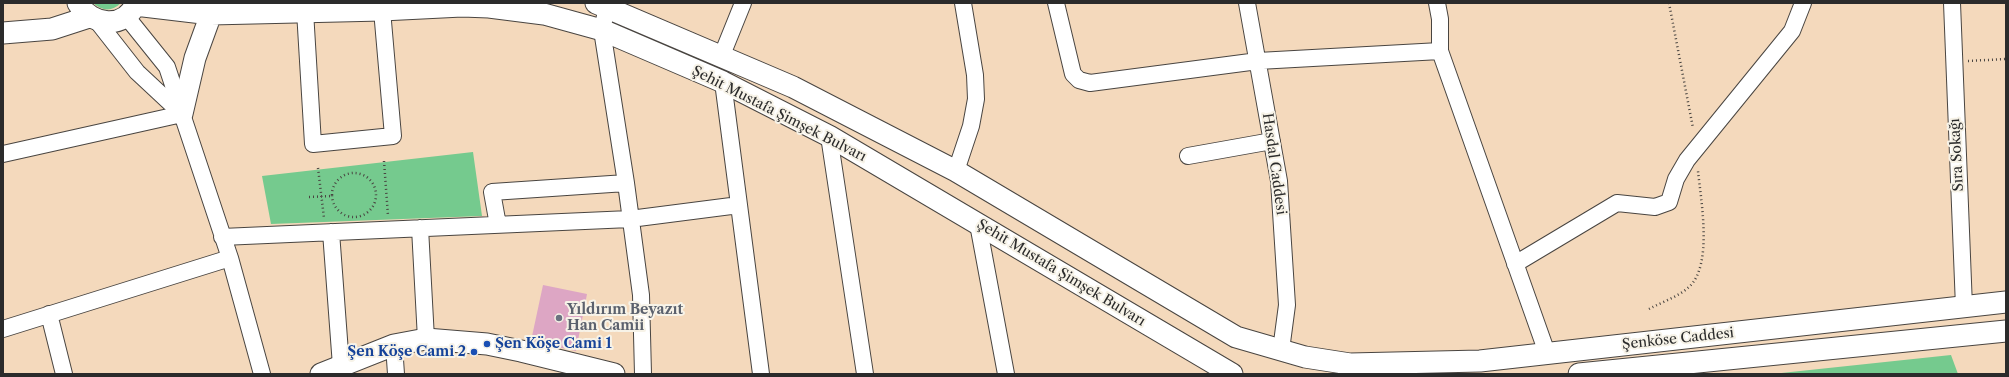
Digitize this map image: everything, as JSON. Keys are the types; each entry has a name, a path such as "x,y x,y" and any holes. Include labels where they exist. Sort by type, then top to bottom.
{"main road":[{"name":"Şehit Mustafa Şimşek Bulvarı","path":"602,5 722,55 793,87 956,170 1236,337 1281,350 1303,366 1351,369"},
{"name":"Şehit Mustafa Şimşek Bulvarı","path":"132,8 211,14 382,10 462,6 489,7 544,14 602,30 723,82 829,136 1232,374"},
{"path":"3,33 52,29 88,14 106,23 115,21 132,8"},
{"path":"182,114 195,58 211,14"},
{"name":"Şenköse Caddesi","path":"1351,369 1480,361 2006,302"},
{"name":"Şenköse Caddesi","path":"1579,374 1622,372 2006,331"},
{"path":"321,374 394,345 426,339 487,344 521,350 614,374"}],"street":[{"path":"722,55 743,3"},
{"path":"956,170 971,126 976,99 975,75 963,3"},
{"path":"1056,3 1073,74 1084,82 1097,82 1258,61 1440,51"},
{"name":"Hasdal Caddesi","path":"1247,3 1279,181 1287,305 1281,350"},
{"path":"1437,3 1440,19 1440,51 1547,353"},
{"path":"1515,264 1617,203 1655,207 1669,202 1681,169 1792,31 1803,3"},
{"name":"Sıra Sokağı","path":"1952,3 1964,307"},
{"path":"602,5 602,30 626,183 641,295 644,374"},
{"path":"132,8 167,67 230,258 262,374"},
{"path":"305,11 313,144 392,136 382,10"},
{"path":"88,14 137,72 182,114"},
{"path":"723,82 760,374"},
{"path":"3,154 182,114"},
{"path":"829,136 865,374"},
{"path":"1188,156 1272,141"},
{"path":"498,225 492,192 626,183"},
{"path":"222,237 630,219 739,204"},
{"path":"978,224 1006,374"},
{"path":"420,228 426,339"},
{"path":"328,232 341,366"},
{"path":"3,329 230,258"},
{"path":"49,314 64,374"},
{"path":"394,345 396,374"}],"path":[{"path":"1649,309 1683,292 1694,282 1701,268 1704,253 1697,148 1669,3"},
{"path":"1954,62 2006,59"},
{"path":"384,161 389,230"},
{"path":"318,168 328,232"},
{"path":"352,173 358,174 370,180 376,193 372,208 360,216 352,217 338,211 332,196 335,184 339,179 352,173"},
{"path":"309,197 332,196"}],"green space":[{"path":"93,3 121,3 111,9 103,9"},
{"path":"473,152 482,216 271,224 262,176"},
{"path":"1951,355 1958,374 1772,374"}],"building":[{"name":"Yıldırım Beyazıt Han Camii","path":"543,285 587,294 576,351 531,341"}],"place":[{"name":"Yıldırım Beyazıt Han Camii","path":"559,318"},
{"name":"Şen Köşe Cami 1","path":"487,344"},
{"name":"Şen Köşe Cami 2","path":"474,352"}]}
